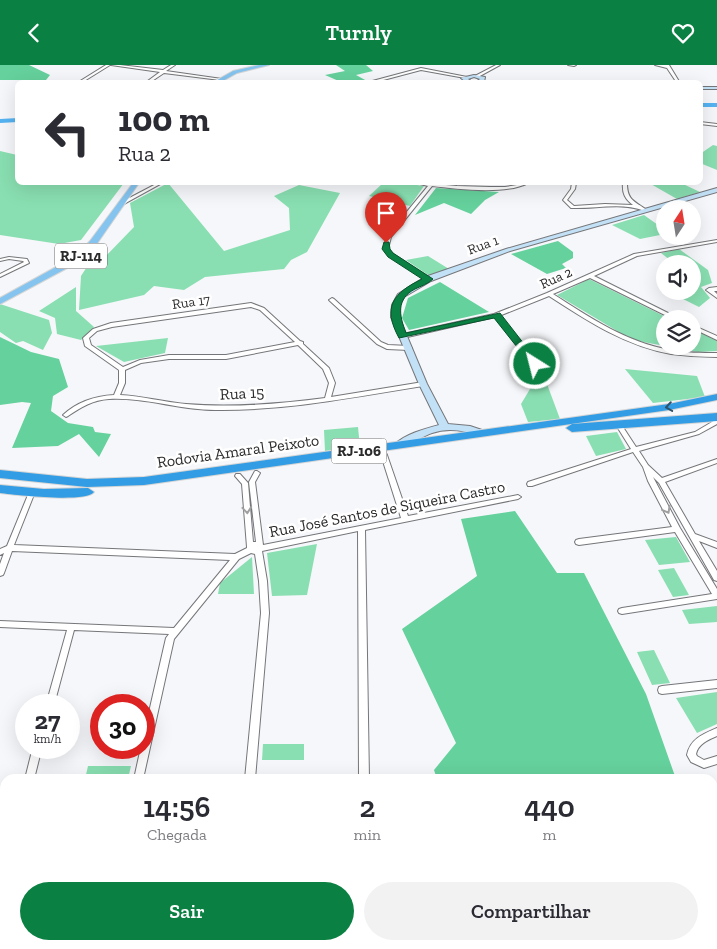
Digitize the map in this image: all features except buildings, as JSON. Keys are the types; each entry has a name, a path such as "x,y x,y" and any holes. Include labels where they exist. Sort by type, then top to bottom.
{"highway":[{"name":"Rodovia Amaral Peixoto","path":"0,474 60,482 114,483 170,478 668,407 717,397"},
{"name":"Rodovia Amaral Peixoto","path":"0,481 88,492 151,489 547,431 717,419"},
{"path":"0,466 114,483"},
{"path":"0,489 32,492 88,492"}],"main road":[{"path":"219,80 250,67 266,65"},
{"name":"RJ-114","path":"0,301 79,258 93,243 134,185"}],"street":[{"path":"83,80 108,65"},
{"path":"112,65 163,71 212,80"},
{"path":"150,80 173,65"},
{"path":"378,80 421,69 466,80 498,65"},
{"path":"657,65 667,66 677,80"},
{"path":"478,76 483,78 482,80"},
{"path":"703,88 717,87"},
{"path":"703,123 717,125"},
{"path":"120,204 156,185"},
{"path":"428,279 391,255 386,249 389,237 431,185 500,188 520,185"},
{"path":"574,185 565,200 572,207 606,205 642,209"},
{"path":"625,185 623,192 627,198 642,209"},
{"name":"Rua 1","path":"444,428 395,317 396,305 401,296 410,288 428,279 508,250 642,209 717,190"},
{"name":"Rua 2","path":"402,336 496,315 549,295 590,275 643,253 717,241"},
{"path":"0,260 9,258 24,260 26,263 0,276"},
{"path":"590,275 660,310"},
{"path":"717,289 709,290 717,296"},
{"path":"549,295 618,336 636,344 676,353 717,355"},
{"path":"332,300 379,343 388,347 409,348"},
{"name":"Rua 17","path":"122,369 88,346 88,335 111,325 254,305 262,309 326,367 332,383 328,399"},
{"path":"496,315 535,364"},
{"path":"701,330 717,338"},
{"path":"117,396 122,383 122,369 140,362 169,357 226,357 300,343"},
{"name":"Rua 15","path":"66,415 93,400 117,396 216,408 255,407 328,399 423,384"},
{"path":"530,485 634,450 697,433 717,419"},
{"path":"618,425 646,467 661,481 717,578"},
{"path":"399,445 421,432 444,428 461,427 482,433"},
{"path":"384,455 405,519"},
{"path":"661,481 717,461"},
{"path":"622,611 717,596 677,529 647,474 646,467"},
{"path":"256,548 252,482 257,473"},
{"path":"238,476 245,483 263,581 265,613 250,774"},
{"path":"0,573 32,492"},
{"name":"Rua José Santos de Siqueira Castro","path":"236,557 256,548 518,497"},
{"path":"361,528 364,774"},
{"path":"579,542 677,529"},
{"path":"693,536 717,545"},
{"path":"0,552 10,547 236,557"},
{"path":"139,774 166,647 174,631 236,557"},
{"path":"0,624 174,631"},
{"path":"53,694 71,628"},
{"path":"662,690 717,683"},
{"path":"717,732 694,745 692,755 694,759 704,764 717,760"},
{"path":"30,774 35,759"}],"green space":[{"path":"0,65 29,65 50,75 46,80 0,80"},
{"path":"336,65 366,65 373,71 356,75 365,80 336,80 325,75 345,71"},
{"path":"713,145 717,146 717,170 703,164 703,152"},
{"path":"0,151 15,155 15,185 122,185 81,240 59,244 0,235"},
{"path":"164,185 170,185 224,251 290,230 289,208 274,196 299,185 340,193 307,252 291,260 284,269 205,277 184,290 154,286 144,295 79,310 81,276 90,262 103,259 134,227 130,203"},
{"path":"381,185 424,186 410,206 369,196"},
{"path":"652,185 685,185 700,192 677,199"},
{"path":"436,188 499,192 485,200 471,214 444,203 415,215"},
{"path":"644,215 656,224 656,236 640,239 612,225"},
{"path":"558,241 573,252 573,258 562,264 566,268 547,274 511,254"},
{"path":"679,249 687,255 664,255 661,253"},
{"path":"428,256 449,269 428,275 406,260"},
{"path":"701,265 708,270 712,283 701,287"},
{"path":"589,279 656,312 656,344 632,340 557,295"},
{"path":"440,282 489,312 409,330 402,318 408,298"},
{"path":"76,287 76,311 94,327 81,340 57,334 55,318 39,311"},
{"path":"701,287 710,298 699,307 685,300 701,300"},
{"path":"0,304 49,320 52,333 43,350 23,341 16,343 0,332"},
{"path":"701,333 717,341 717,351 701,352"},
{"path":"0,337 31,352 59,359 68,387 53,396 51,411 68,423 93,427 95,432 111,434 99,457 79,434 58,446 12,448 31,403 22,402 0,405"},
{"path":"168,338 165,353 124,362 96,346"},
{"path":"625,369 697,376 705,397 653,403"},
{"path":"533,384 547,384 560,419 528,422 521,404"},
{"path":"358,427 360,447 325,451 324,430"},
{"path":"617,432 626,449 596,456 586,436"},
{"path":"515,511 557,573 584,573 646,694 674,774 435,774 434,770 456,743 402,629 477,576 461,519"},
{"path":"676,537 690,562 659,565 645,540"},
{"path":"317,544 307,595 272,596 267,553"},
{"path":"252,557 254,594 218,594 220,583"},
{"path":"674,568 689,595 673,597 658,570"},
{"path":"717,606 717,622 689,624 682,610"},
{"path":"654,650 670,683 652,685 637,652"},
{"path":"717,692 717,724 697,733 676,698"},
{"path":"263,744 304,744 304,760 262,760"},
{"path":"88,766 131,766 129,774 86,774"}],"waterway":[{"path":"703,105 717,105"},
{"path":"0,121 15,120"}],"route":[{"path":"386,243 386,249 391,255 428,279 410,288 401,296 396,305 395,317 402,336 496,315 535,364"}]}
